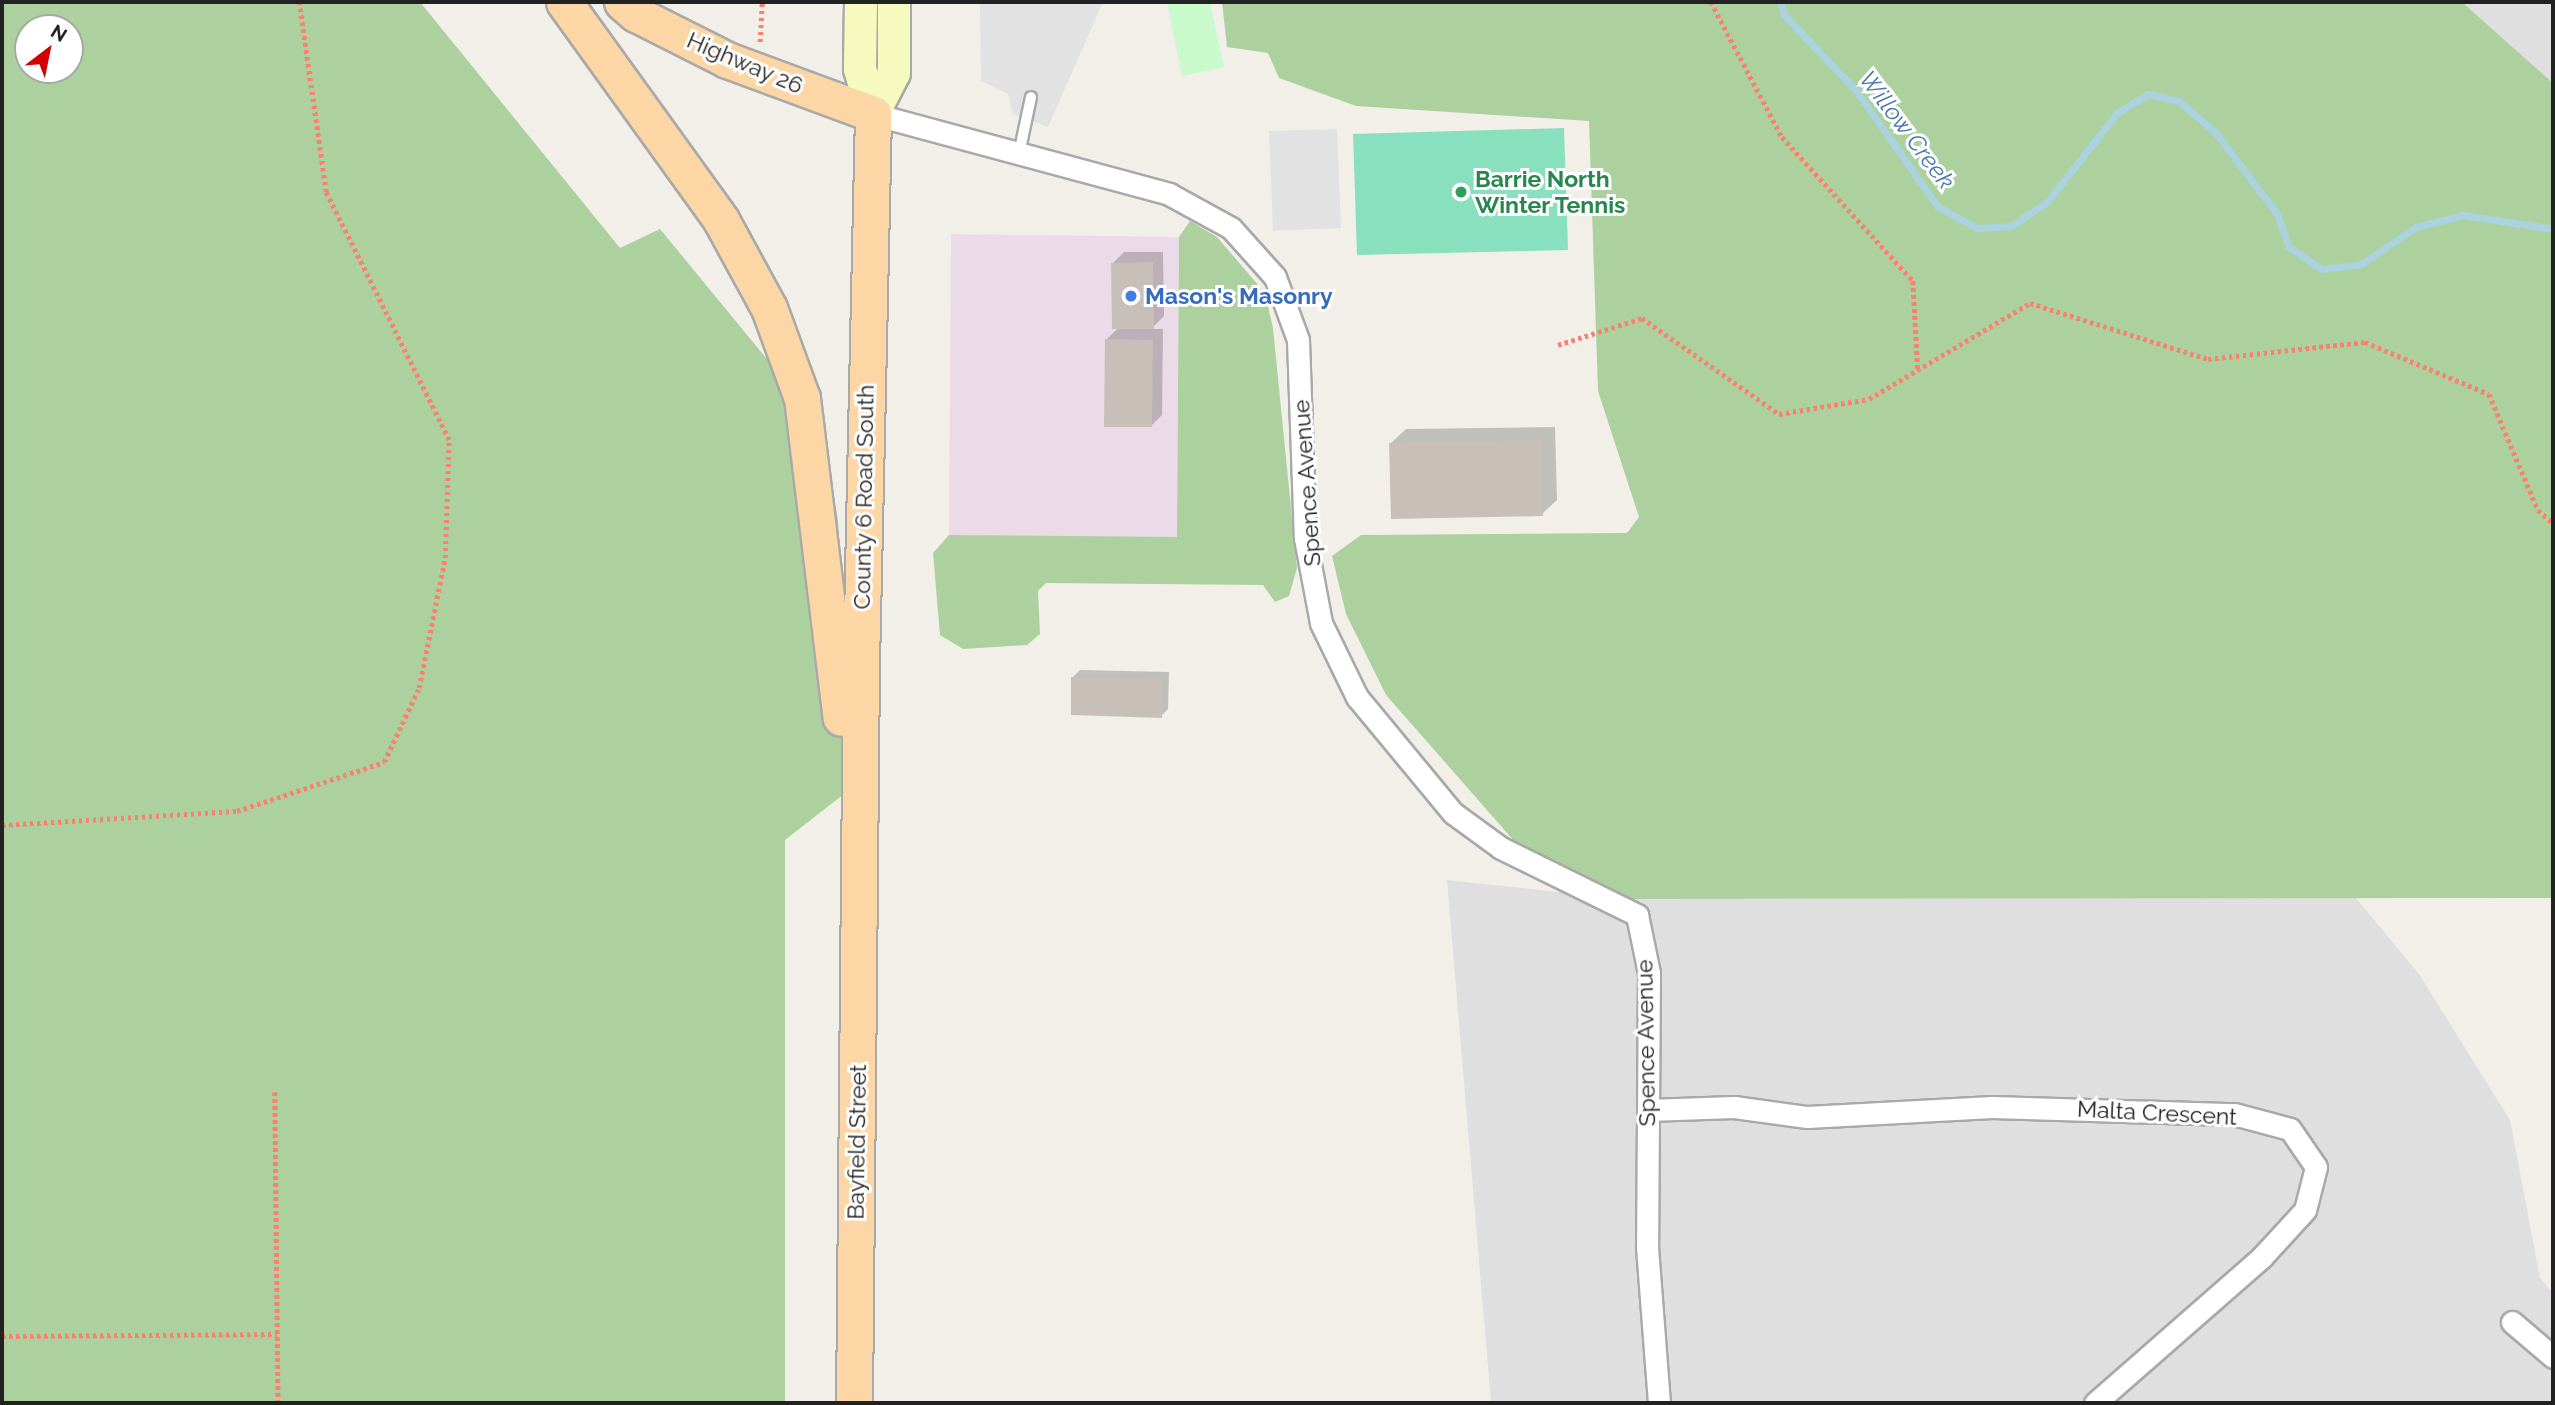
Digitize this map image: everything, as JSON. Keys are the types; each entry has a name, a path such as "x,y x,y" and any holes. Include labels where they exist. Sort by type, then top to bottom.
{"main road":[{"path":"564,2 721,220 769,308 802,398 859,880"},
{"name":"Highway 26","path":"622,2 636,14 753,70 873,114"},
{"path":"861,2 860,69 873,114"},
{"path":"873,114 894,73 894,2"},
{"name":"County 6 Road South","path":"859,880 873,114"},
{"name":"Bayfield Street","path":"854,1403 859,880"}],"street":[{"name":"Spence Avenue","path":"873,114 1169,194 1201,208 1231,228 1275,277 1298,340 1305,538 1321,623 1357,697 1453,813 1501,848 1637,915 1649,973 1647,1247 1659,1403"},
{"name":"Malta Crescent","path":"1648,1110 1734,1107 1807,1117 1992,1107 2234,1114 2290,1129 2316,1167 2305,1210 2262,1257 2095,1403"},
{"path":"2512,1322 2553,1357"}],"lane":[{"path":"1019,154 1031,97"}],"path":[{"path":"2,825 237,811 384,762 419,688 445,558 449,440 326,192 299,2"},
{"path":"753,70 761,37 762,2"},
{"path":"1711,2 1782,137 1913,281 1918,370"},
{"path":"1558,345 1642,318 1779,414 1869,399 2030,303 2208,359 2365,342 2489,394 2538,510 2553,523"},
{"path":"275,1092 278,1403"},
{"path":"2,1336 277,1334"}],"shaded area":[{"path":"980,2 1103,2 1048,127 1013,114 1008,94 981,81"},
{"path":"2462,2 2553,2 2553,83"},
{"path":"1337,129 1341,228 1273,231 1269,131"},
{"path":"951,234 1179,237 1177,538 949,535"},
{"path":"1447,880 1623,899 2356,898 2419,974 2510,1120 2540,1278 2553,1293 2553,1403 1491,1403"}],"green space":[{"path":"2,2 420,2 620,248 660,229 822,426 838,520 853,787 785,840 785,1403 2,1403"},
{"path":"1167,2 1210,2 1224,67 1182,76"},
{"path":"1222,2 2462,2 2553,83 2553,898 1623,899 1515,842 1386,695 1346,614 1332,556 1361,535 1627,533 1639,517 1598,391 1589,121 1356,106 1279,78 1268,53 1227,47"},
{"name":"Barrie North Winter Tennis","path":"1564,128 1568,250 1357,255 1353,134"},
{"path":"1190,221 1217,237 1265,293 1273,328 1297,568 1289,596 1275,602 1263,585 1046,583 1038,591 1040,634 1027,645 963,649 940,635 933,553 949,535 1177,537 1179,237"}],"building":[{"path":"1153,262 1154,329 1112,329 1111,263"},
{"path":"1105,339 1153,340 1152,427 1104,427"},
{"path":"1541,440 1543,516 1391,519 1389,443"},
{"path":"1071,677 1163,679 1162,718 1071,715"}],"waterway":[{"name":"Willow Creek","path":"1780,2 1784,15 1855,89 1938,207 1977,228 2011,226 2047,202 2117,113 2148,94 2179,101 2216,133 2277,214 2289,247 2322,269 2361,264 2416,227 2463,215 2553,229"}],"place":[{"name":"Barrie North Winter Tennis","path":"1461,192"},
{"name":"Mason's Masonry","path":"1131,296"}]}
